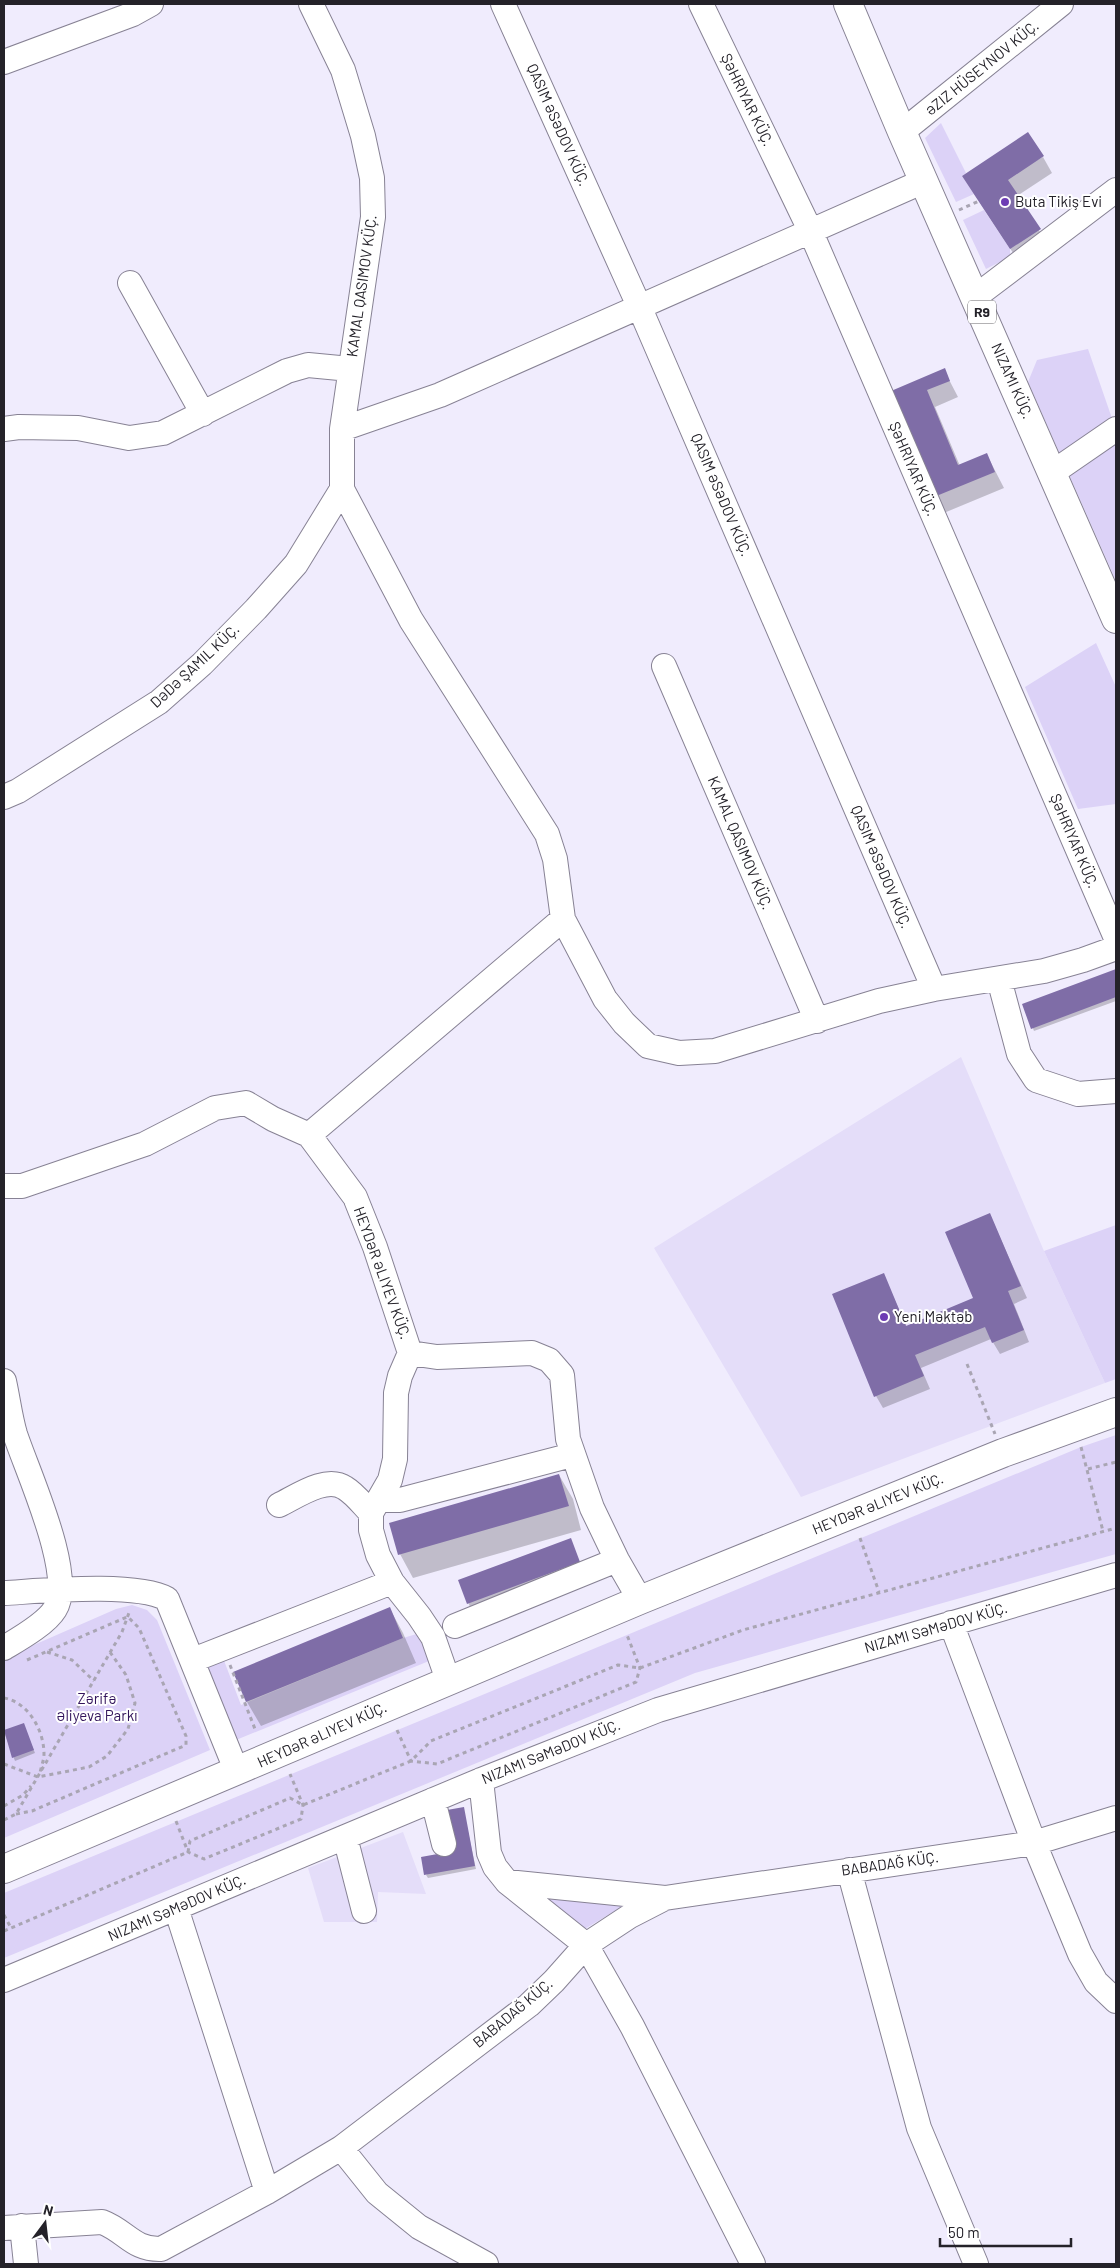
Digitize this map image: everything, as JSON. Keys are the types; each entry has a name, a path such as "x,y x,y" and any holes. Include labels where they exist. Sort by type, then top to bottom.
{"main road":[{"name":"NIZAMI KÜÇ.","path":"848,4 902,132 1116,619"},
{"name":"HEYDƏR ƏLIYEV KÜÇ.","path":"4,1869 640,1600 1003,1453 1116,1412"}],"street":[{"path":"4,62 133,14 151,4"},
{"path":"311,4 342,70 363,136 372,178 373,217 342,429 342,489 411,620 547,834 556,858 563,919 606,999 624,1024 648,1046 678,1053 715,1051 879,1001 934,989 1044,971 1116,948"},
{"path":"503,4 639,306 934,989"},
{"name":"ŞƏHRIYAR KÜÇ.","path":"701,4 810,230 1116,938"},
{"name":"ƏZIZ HÜSEYNOV KÜÇ.","path":"902,132 1061,4"},
{"path":"342,429 440,395 924,181"},
{"path":"975,298 1116,190"},
{"path":"130,283 203,414"},
{"path":"4,429 19,427 78,428 129,438 163,433 287,371 308,365 350,369"},
{"path":"1052,473 1116,429"},
{"name":"DƏDƏ ŞAMIL KÜÇ.","path":"4,797 18,792 159,702 195,670 256,609 296,564 342,489"},
{"path":"664,666 817,1021"},
{"path":"4,1186 22,1186 145,1144 215,1108 246,1103 273,1119 308,1134 563,919"},
{"path":"999,979 1019,1054 1036,1080 1078,1094 1116,1091"},
{"name":"HEYDƏR ƏLIYEV KÜÇ.","path":"308,1134 354,1197 375,1247 410,1353 437,1357 532,1353 549,1360 562,1375 568,1439 572,1455 592,1508 617,1560 640,1600"},
{"path":"410,1353 400,1376 396,1393 395,1459 392,1473 375,1506 371,1530 378,1554 392,1582 433,1637 448,1680"},
{"path":"4,1381 15,1432 52,1537 61,1590 55,1609 12,1655"},
{"path":"279,1505 324,1484 333,1484 345,1488 375,1506 572,1455"},
{"path":"455,1626 617,1560"},
{"name":"NIZAMI SƏMƏDOV KÜÇ.","path":"4,1980 481,1780 658,1710 1116,1575"},
{"path":"193,1660 392,1582"},
{"path":"4,1594 61,1590 143,1590 157,1594 167,1600 237,1772"},
{"path":"951,1623 1034,1843 1080,1954 1096,1982 1116,2001"},
{"path":"481,1780 489,1853 495,1867 507,1882 586,1945 636,2035 753,2264"},
{"path":"433,1800 444,1844"},
{"name":"BABADAĞ KÜÇ.","path":"13,2227 102,2222 115,2226 135,2243 148,2250 161,2250 267,2192 341,2148 529,2005 554,1981 586,1945 630,1916 666,1898 1034,1843 1116,1818"},
{"path":"345,1837 364,1911"},
{"path":"848,1870 919,2128 976,2264"},
{"path":"507,1882 666,1898"},
{"path":"176,1908 267,2192"},
{"path":"341,2148 377,2193 419,2227 464,2258 486,2264"},
{"path":"13,2227 26,2264"}],"path":[{"path":"967,1364 1003,1453"},
{"path":"1081,1447 1103,1531"},
{"path":"1088,1469 1116,1462"},
{"path":"303,1805 411,1761 431,1742 618,1665 640,1668 743,1630 1116,1528"},
{"path":"860,1538 879,1592"},
{"path":"12,1655 47,1652 128,1617"},
{"path":"16,1814 122,1632 128,1617"},
{"path":"4,1820 16,1814 32,1811 186,1745 186,1736 139,1628 128,1617"},
{"path":"411,1761 437,1764 636,1682 640,1668 627,1635"},
{"path":"224,1648 255,1729"},
{"path":"47,1652 72,1660 94,1681"},
{"path":"4,1764 38,1777 88,1767 107,1756 128,1729 135,1703 126,1675 110,1652"},
{"path":"4,1698 28,1711 41,1731 44,1754 38,1777 24,1796 4,1806"},
{"path":"397,1730 411,1761"},
{"path":"176,1822 188,1852 204,1859 301,1819 303,1805 290,1774"},
{"path":"188,1852 190,1841 290,1798 303,1805"},
{"path":"4,1931 188,1852"},
{"path":"4,1915 11,1928"}],"shaded area":[{"name":"Yeni Məktəb","path":"961,1057 1044,1251 1105,1383 801,1497 654,1248"},
{"path":"403,1832 426,1894 378,1892 377,1922 324,1922 308,1868"}],"green space":[{"path":"941,123 966,173 962,176 974,194 956,202 925,138"},
{"path":"984,210 1010,249 1010,257 986,269 963,220"},
{"path":"1088,349 1116,430 1116,581 1028,382 1037,360"},
{"path":"1096,643 1116,687 1116,804 1078,809 1025,687"},
{"path":"1116,1225 1116,1379 1105,1383 1044,1251"},
{"path":"1116,1435 1116,1554 695,1673 4,1958 4,1893 1081,1447"},
{"name":"Zərifə Əliyeva Parkı","path":"132,1605 147,1610 157,1620 210,1750 4,1838 4,1658 116,1609"},
{"path":"420,1633 429,1661 236,1740 207,1665 223,1658 241,1705 403,1638"},
{"path":"539,1896 628,1903 583,1930"}],"building":[{"path":"1028,132 1044,156 1008,180 1041,229 1010,249 962,176"},
{"path":"945,368 950,381 927,390 958,465 987,453 995,472 929,499 884,394"},
{"path":"1116,969 1116,997 1031,1029 1022,1004"},
{"path":"990,1213 1021,1286 1008,1291 1024,1330 992,1343 985,1327 915,1355 924,1376 874,1397 832,1294 884,1273 906,1326 973,1298 945,1232"},
{"path":"559,1474 569,1506 398,1555 389,1523"},
{"path":"571,1538 580,1562 467,1604 458,1580"},
{"path":"390,1607 403,1638 246,1702 233,1672"},
{"path":"24,1723 34,1750 12,1758 4,1730"},
{"path":"464,1807 475,1866 424,1875 421,1857 454,1851 447,1810"}],"place":[{"name":"Buta Tikiş Evi","path":"1005,202"},
{"name":"Yeni Məktəb","path":"884,1317"}]}
